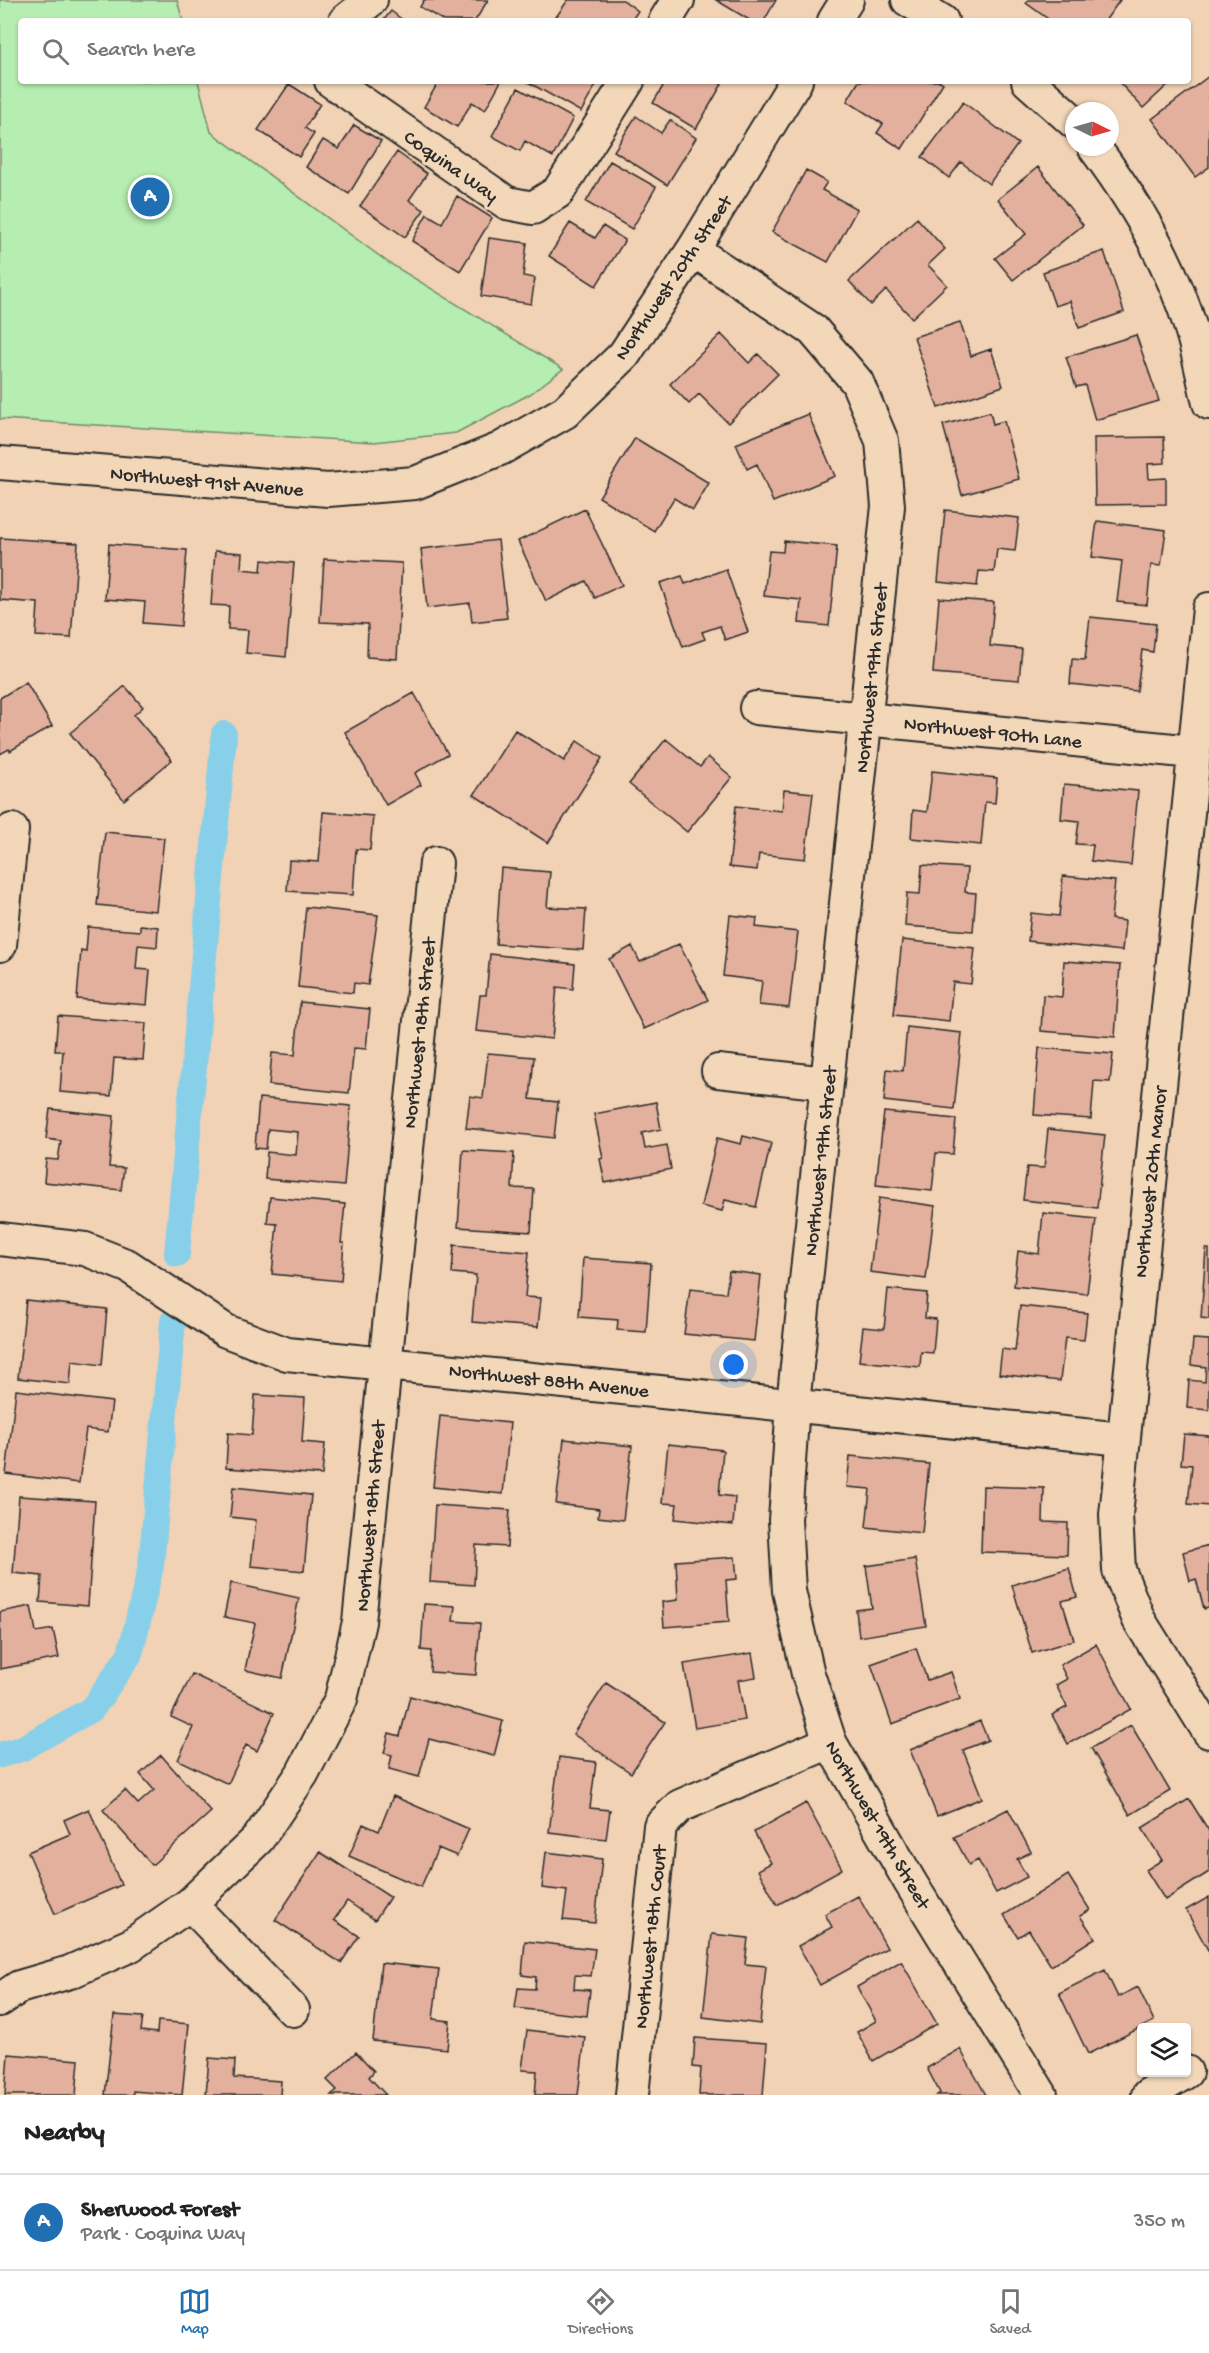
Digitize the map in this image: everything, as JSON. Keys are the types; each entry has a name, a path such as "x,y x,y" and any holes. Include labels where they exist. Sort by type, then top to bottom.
{"street":[{"path":"349,18 371,0"},
{"path":"836,18 847,0"},
{"path":"908,0 937,18"},
{"name":"Coquina Way","path":"335,84 507,203 533,208 558,192 626,84"},
{"name":"Northwest 20th Street","path":"415,483 500,449 565,412 624,355 693,250 788,84"},
{"path":"1031,84 1065,114"},
{"path":"1101,156 1126,190 1164,260 1192,331 1209,403"},
{"name":"Northwest 19th Street","path":"693,250 813,330 857,382 882,441 888,506 793,1404 785,1520 789,1591 808,1674 830,1742 910,1882 1041,2095"},
{"name":"Northwest 91st Avenue","path":"0,463 328,490 415,483"},
{"name":"Northwest 20th Manor","path":"1209,609 1116,1515 1119,1570 1139,1620 1209,1732"},
{"name":"Northwest 90th Lane","path":"756,708 865,717 1193,752"},
{"path":"0,945 12,830"},
{"name":"Northwest 18th Street","path":"0,2000 19,1988 70,1972 130,1945 190,1904 258,1839 302,1774 341,1699 359,1622 436,863"},
{"path":"718,1071 828,1083"},
{"name":"Northwest 88th Avenue","path":"0,1239 85,1250 128,1266 226,1331 287,1354 384,1362 1123,1439"},
{"name":"Northwest 18th Court","path":"632,2095 660,1826 680,1806 830,1742"},
{"path":"190,1904 293,2010"},
{"path":"1191,2069 1209,2059"},
{"path":"1148,2095 1178,2077"}],"green space":[{"path":"0,0 177,0 182,18 18,18 18,84 199,84 211,132 389,263 563,369 530,394 456,433 374,442 0,419"}],"building":[{"path":"424,0 488,0 477,18 439,18 420,7"},
{"path":"568,0 623,0 638,11 633,18 556,17"},
{"path":"716,0 776,0 766,18 746,18"},
{"path":"1028,0 1120,0 1107,18 1047,18 1026,3"},
{"path":"391,11 400,18 385,18"},
{"path":"1209,76 1209,167 1195,177 1152,119"},
{"path":"289,84 320,104 305,128 314,134 299,157 258,130"},
{"path":"437,84 499,84 485,110 472,102 457,127 424,107"},
{"path":"531,84 596,84 581,112"},
{"path":"664,84 722,84 696,129 653,103"},
{"path":"857,84 942,84 902,149 877,133 883,124 847,101"},
{"path":"1121,84 1169,84 1143,108"},
{"path":"518,88 573,118 553,157 525,141 520,151 492,136"},
{"path":"963,102 1018,144 989,184 961,162 949,178 922,157"},
{"path":"636,116 661,133 670,120 696,138 667,185 614,151"},
{"path":"354,125 381,141 349,194 306,167 323,140 339,149"},
{"path":"397,152 427,174 409,200 424,210 405,237 360,206"},
{"path":"610,161 656,187 632,229 586,202"},
{"path":"1038,167 1083,225 1013,280 995,258 1026,234 998,199"},
{"path":"806,170 827,182 822,190 857,209 828,262 772,232"},
{"path":"457,196 492,218 460,271 412,241 427,214 442,223"},
{"path":"917,218 945,249 928,265 947,285 912,318 886,290 871,305 849,281"},
{"path":"570,223 595,238 603,226 625,240 596,286 549,256"},
{"path":"489,238 527,243 523,276 535,278 531,304 481,296"},
{"path":"1104,251 1124,312 1079,328 1070,301 1055,306 1043,272"},
{"path":"960,322 971,356 991,349 1003,386 938,408 914,337"},
{"path":"721,334 749,363 758,354 778,374 728,423 699,394 689,404 670,384"},
{"path":"1136,335 1159,401 1095,420 1085,385 1076,387 1066,357"},
{"path":"990,412 993,424 1004,421 1019,479 962,495 943,425"},
{"path":"808,414 835,476 773,502 757,464 747,469 736,444"},
{"path":"1164,437 1165,463 1148,464 1149,479 1166,478 1166,504 1095,505 1094,438"},
{"path":"635,438 709,483 693,510 674,498 654,531 599,497"},
{"path":"585,509 622,585 595,598 586,581 546,601 518,541"},
{"path":"945,510 1019,518 1015,551 997,549 994,572 979,571 977,586 938,582"},
{"path":"1097,521 1166,530 1161,566 1151,565 1147,605 1117,602 1122,561 1092,557"},
{"path":"0,538 78,543 71,638 36,636 38,603 0,600"},
{"path":"498,540 507,618 472,622 470,603 427,608 421,549"},
{"path":"784,541 837,546 829,626 799,623 801,600 764,596 769,551 783,552"},
{"path":"109,544 187,550 181,626 143,623 145,602 105,599"},
{"path":"215,551 242,553 241,569 261,571 262,560 294,563 286,657 246,653 248,630 228,629 229,606 211,605"},
{"path":"324,559 402,563 397,659 367,657 368,624 320,622"},
{"path":"726,569 748,632 725,640 720,626 702,632 705,639 683,647 660,583 682,576 685,584"},
{"path":"939,598 994,602 990,646 1022,649 1019,680 933,673"},
{"path":"1090,617 1156,624 1153,652 1142,650 1137,691 1070,684 1072,659 1085,660"},
{"path":"26,682 52,726 10,751 9,749 0,754 0,698"},
{"path":"125,686 143,707 134,715 172,760 124,800 70,733"},
{"path":"414,693 448,754 415,773 421,785 386,805 345,732"},
{"path":"515,730 564,761 577,741 602,758 548,843 474,795"},
{"path":"666,739 700,767 708,757 732,777 687,832 629,784"},
{"path":"932,771 997,778 995,803 985,802 981,845 911,838 913,810 927,812"},
{"path":"1064,784 1138,791 1131,865 1091,861 1093,845 1076,844 1079,821 1061,819"},
{"path":"784,790 813,793 805,859 759,854 757,870 729,867 736,806 782,811"},
{"path":"323,812 373,816 370,850 356,849 353,895 287,891 289,860 319,862"},
{"path":"105,832 164,838 156,911 97,905"},
{"path":"922,865 967,868 965,892 976,893 973,931 905,926 907,893 920,894"},
{"path":"501,868 550,872 547,907 586,909 583,950 496,944"},
{"path":"1063,876 1115,881 1111,919 1125,921 1122,951 1028,941 1031,913 1059,916"},
{"path":"306,907 378,915 368,985 354,983 353,993 298,987"},
{"path":"730,915 757,918 756,927 798,932 789,1008 759,1005 762,981 723,976"},
{"path":"140,925 158,927 157,947 138,945 136,969 150,970 147,1005 77,999 81,950 86,951 88,927 140,931"},
{"path":"902,940 975,948 971,984 953,982 949,1021 894,1015"},
{"path":"679,944 708,1000 644,1029 609,959 632,946 640,962"},
{"path":"490,954 575,964 573,989 557,987 552,1039 476,1031 480,995 486,995"},
{"path":"1064,961 1120,965 1115,1037 1041,1031 1043,995 1062,997"},
{"path":"300,1002 370,1009 366,1049 354,1048 349,1093 269,1085 272,1053 295,1055"},
{"path":"58,1016 146,1023 143,1060 114,1058 111,1096 60,1092 63,1051 55,1051"},
{"path":"907,1027 962,1033 954,1109 884,1101 887,1069 903,1071"},
{"path":"1039,1048 1113,1054 1110,1082 1094,1081 1091,1119 1034,1115"},
{"path":"488,1053 534,1057 530,1099 558,1102 554,1138 466,1128 470,1096 483,1098"},
{"path":"259,1098 351,1106 344,1186 265,1179 267,1152 296,1155 298,1132 268,1129 266,1149 255,1148"},
{"path":"656,1102 661,1129 642,1133 645,1149 667,1145 671,1169 605,1183 600,1159 603,1158 594,1114"},
{"path":"50,1109 114,1116 109,1167 124,1168 121,1190 44,1182 46,1159 58,1160 61,1141 46,1139"},
{"path":"884,1112 956,1119 953,1154 936,1153 932,1191 876,1185"},
{"path":"1048,1129 1105,1135 1097,1208 1023,1200 1027,1167 1044,1168"},
{"path":"743,1136 771,1143 756,1207 725,1200 722,1211 701,1206 717,1138 741,1144"},
{"path":"463,1150 514,1153 512,1188 534,1189 531,1232 458,1227"},
{"path":"270,1197 345,1204 341,1243 344,1243 341,1281 272,1274 277,1224 267,1223"},
{"path":"879,1198 935,1206 926,1279 870,1272"},
{"path":"1043,1213 1096,1219 1087,1294 1014,1286 1018,1251 1039,1254"},
{"path":"454,1245 529,1252 525,1297 541,1298 538,1327 472,1322 476,1275 452,1273"},
{"path":"1206,1249 1209,1249 1209,1319 1201,1318"},
{"path":"583,1258 651,1263 646,1332 617,1330 618,1320 579,1317"},
{"path":"729,1271 761,1275 754,1341 684,1334 690,1289 726,1293"},
{"path":"888,1289 927,1293 925,1318 936,1319 933,1353 921,1352 920,1367 859,1361 863,1327 884,1329"},
{"path":"26,1300 107,1309 102,1365 72,1361 70,1384 18,1378"},
{"path":"1020,1306 1087,1313 1084,1340 1065,1338 1060,1381 999,1374 1002,1349 1015,1351"},
{"path":"1193,1339 1209,1340 1209,1410 1187,1408 1189,1380 1205,1382 1206,1367 1191,1365"},
{"path":"16,1390 112,1402 108,1432 86,1429 79,1483 6,1474"},
{"path":"255,1395 305,1398 302,1442 325,1444 322,1475 226,1468 228,1433 252,1435"},
{"path":"440,1416 510,1423 503,1494 433,1487"},
{"path":"1184,1434 1209,1436 1209,1506 1188,1504 1192,1465 1181,1464"},
{"path":"564,1439 632,1446 623,1520 598,1517 599,1509 556,1504"},
{"path":"668,1444 723,1450 719,1495 735,1497 733,1525 675,1519 677,1504 662,1503"},
{"path":"850,1456 929,1464 922,1533 866,1527 870,1489 847,1487"},
{"path":"983,1486 1044,1488 1043,1522 1068,1523 1067,1555 981,1552"},
{"path":"233,1487 311,1495 304,1571 251,1566 256,1520 230,1517"},
{"path":"19,1496 95,1501 88,1606 40,1602 42,1576 13,1573"},
{"path":"435,1505 510,1510 507,1547 476,1545 474,1585 430,1582"},
{"path":"1209,1545 1209,1608 1204,1609 1196,1579 1190,1581 1183,1552"},
{"path":"735,1557 737,1579 726,1580 729,1622 664,1627 662,1602 678,1600 676,1561"},
{"path":"915,1559 926,1626 859,1637 856,1610 872,1608 866,1566"},
{"path":"1069,1568 1077,1597 1062,1601 1074,1640 1032,1653 1012,1585"},
{"path":"231,1583 299,1598 282,1678 245,1670 255,1623 224,1617"},
{"path":"424,1604 455,1606 453,1621 480,1623 476,1675 430,1672 431,1651 421,1650"},
{"path":"31,1606 36,1632 53,1629 59,1658 0,1669 0,1612"},
{"path":"1096,1644 1131,1709 1068,1744 1052,1715 1067,1707 1056,1685 1067,1679 1060,1665"},
{"path":"916,1648 927,1680 951,1672 960,1699 892,1724 871,1664"},
{"path":"752,1653 756,1677 738,1680 745,1720 695,1728 684,1664"},
{"path":"192,1674 274,1713 257,1751 246,1745 228,1784 178,1760 193,1727 171,1717"},
{"path":"606,1683 665,1722 631,1773 573,1734"},
{"path":"410,1696 503,1721 494,1756 429,1739 419,1777 389,1769 392,1755 384,1753 389,1733 400,1736"},
{"path":"980,1721 988,1740 963,1750 982,1798 937,1816 910,1750"},
{"path":"1131,1725 1170,1791 1130,1815 1091,1748"},
{"path":"161,1755 211,1812 152,1865 103,1810 125,1790 138,1804 154,1790 140,1774"},
{"path":"559,1757 596,1762 590,1808 610,1810 606,1839 549,1832"},
{"path":"393,1796 469,1829 457,1856 438,1848 421,1887 349,1856 363,1824 379,1831"},
{"path":"1189,1799 1209,1831 1209,1872 1165,1900 1146,1870 1162,1860 1142,1828"},
{"path":"806,1803 842,1869 777,1905 758,1870 771,1863 754,1832"},
{"path":"89,1809 121,1885 55,1914 28,1852 70,1834 64,1820"},
{"path":"1008,1809 1031,1852 1017,1859 1027,1877 996,1893 978,1860 969,1865 954,1837"},
{"path":"320,1852 390,1897 375,1920 347,1901 334,1920 359,1936 341,1963 275,1920"},
{"path":"546,1852 602,1859 595,1923 563,1920 567,1891 542,1888"},
{"path":"1068,1875 1090,1910 1080,1916 1095,1938 1051,1966 1029,1930 1018,1937 1004,1915"},
{"path":"858,1896 887,1948 820,1985 798,1946 832,1927 825,1914"},
{"path":"1209,1897 1209,1952 1186,1910"},
{"path":"712,1934 748,1938 745,1964 766,1966 760,2024 703,2017"},
{"path":"525,1941 595,1949 591,1976 575,1975 574,1989 590,1990 587,2016 515,2008 518,1988 535,1989 536,1977 522,1975"},
{"path":"901,1961 937,2024 873,2061 857,2032 876,2021 857,1987"},
{"path":"381,1963 439,1969 433,2019 450,2021 447,2049 373,2041"},
{"path":"1105,1970 1118,1997 1138,1987 1154,2021 1137,2023 1137,2030 1088,2054 1059,1993"},
{"path":"114,2015 143,2017 141,2031 157,2033 158,2021 189,2024 182,2095 133,2091 133,2095 105,2095"},
{"path":"527,2030 585,2037 578,2095 535,2095 537,2071 522,2070"},
{"path":"695,2038 767,2043 763,2095 699,2095 701,2068 693,2067"},
{"path":"960,2049 986,2095 937,2095 940,2093 927,2068"},
{"path":"356,2052 374,2071 369,2077 386,2095 331,2095 337,2090 327,2080"},
{"path":"8,2054 79,2060 76,2095 5,2095"},
{"path":"209,2058 235,2060 234,2078 281,2081 280,2095 206,2095"}],"waterway":[{"path":"177,1254 224,734"},
{"path":"0,1755 21,1749 92,1709 130,1654 151,1566 173,1321"}],"place":[{"name":"Sherwood Forest","path":"150,197"}]}
